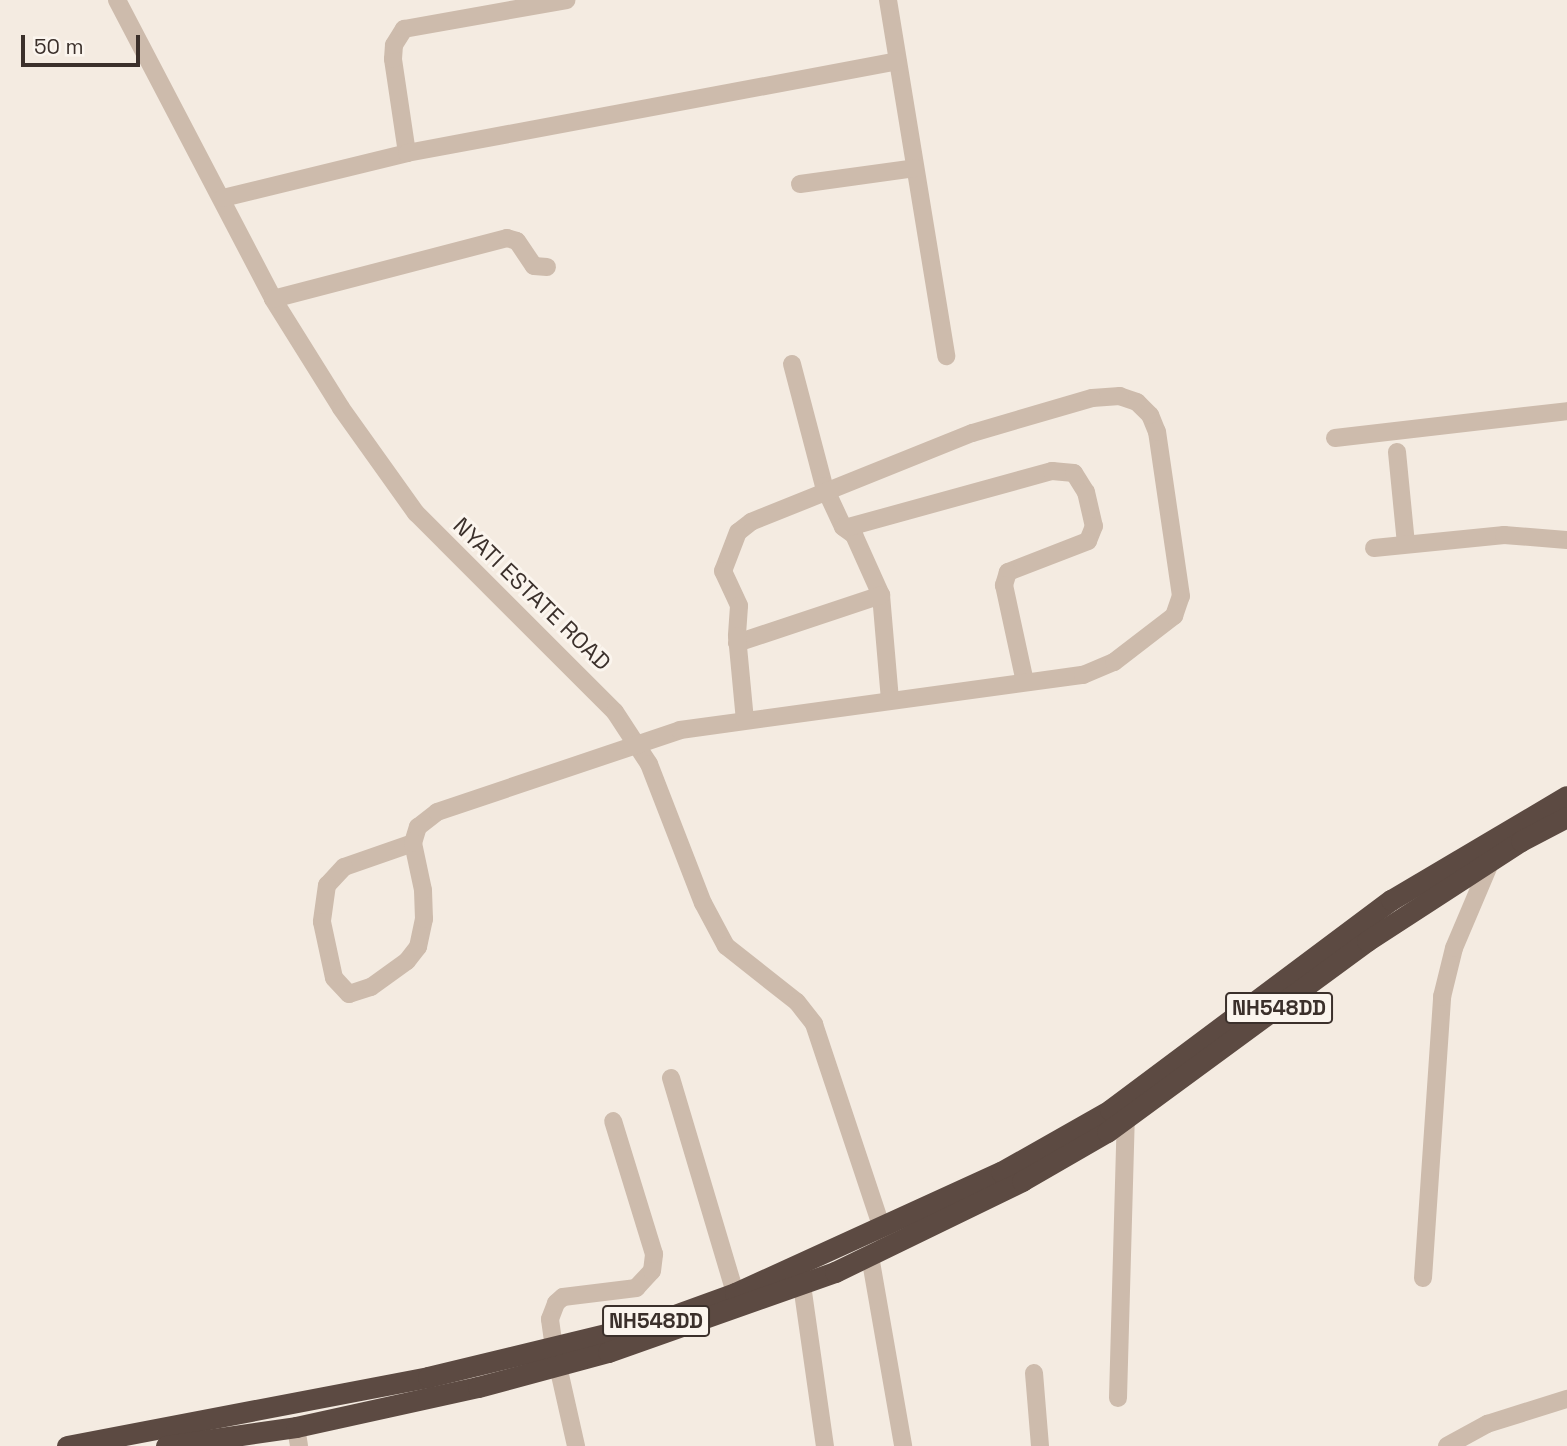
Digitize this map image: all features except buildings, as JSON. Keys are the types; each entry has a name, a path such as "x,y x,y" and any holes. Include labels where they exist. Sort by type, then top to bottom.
{"highway":[{"name":"NH548DD","path":"67,1446 556,1357 735,1293 1001,1172 1110,1110 1391,900 1567,796"},
{"name":"NH548DD","path":"166,1446 298,1437 802,1285 870,1256 1022,1181 1126,1119 1367,941 1490,861 1567,817"}],"street":[{"name":"NYATI ESTATE ROAD","path":"117,0 223,198 272,299 416,513 598,692 649,764 703,903 726,946 797,1002 814,1024 890,1247"},
{"path":"407,153 393,59 394,45 404,29 566,0"},
{"path":"888,0 946,356"},
{"path":"223,198 407,153 897,61"},
{"path":"800,184 915,169"},
{"path":"272,299 507,239 517,241 534,266 547,267"},
{"path":"792,364 827,491 845,528 854,535 881,595 890,699"},
{"path":"413,843 344,867 327,885 322,922 334,978 349,994 371,987 407,961 418,947 424,919 423,890 413,843 418,827 437,812 680,730 890,699 1083,675 1114,662 1174,615 1181,596 1181,576 1150,415 1137,402 1120,397 1092,398 972,433 751,522 738,532 723,571 739,606 737,643 745,720"},
{"path":"1335,438 1567,411"},
{"path":"1397,452 1406,544"},
{"path":"845,528 1052,471 1074,473 1086,492 1094,526 1088,541 1008,572 1004,585 1025,681"},
{"path":"1374,548 1504,535 1567,541"},
{"path":"737,643 881,595"},
{"path":"1423,1278 1442,997 1454,948 1490,861"},
{"path":"671,1078 735,1293"},
{"path":"1118,1398 1126,1119"},
{"path":"576,1446 550,1319 556,1303 563,1297 636,1288 652,1271 654,1254 613,1121"},
{"path":"870,1256 903,1446"},
{"path":"802,1285 825,1446"},
{"path":"1034,1373 1040,1446"},
{"path":"1447,1446 1487,1424 1567,1399"}]}
